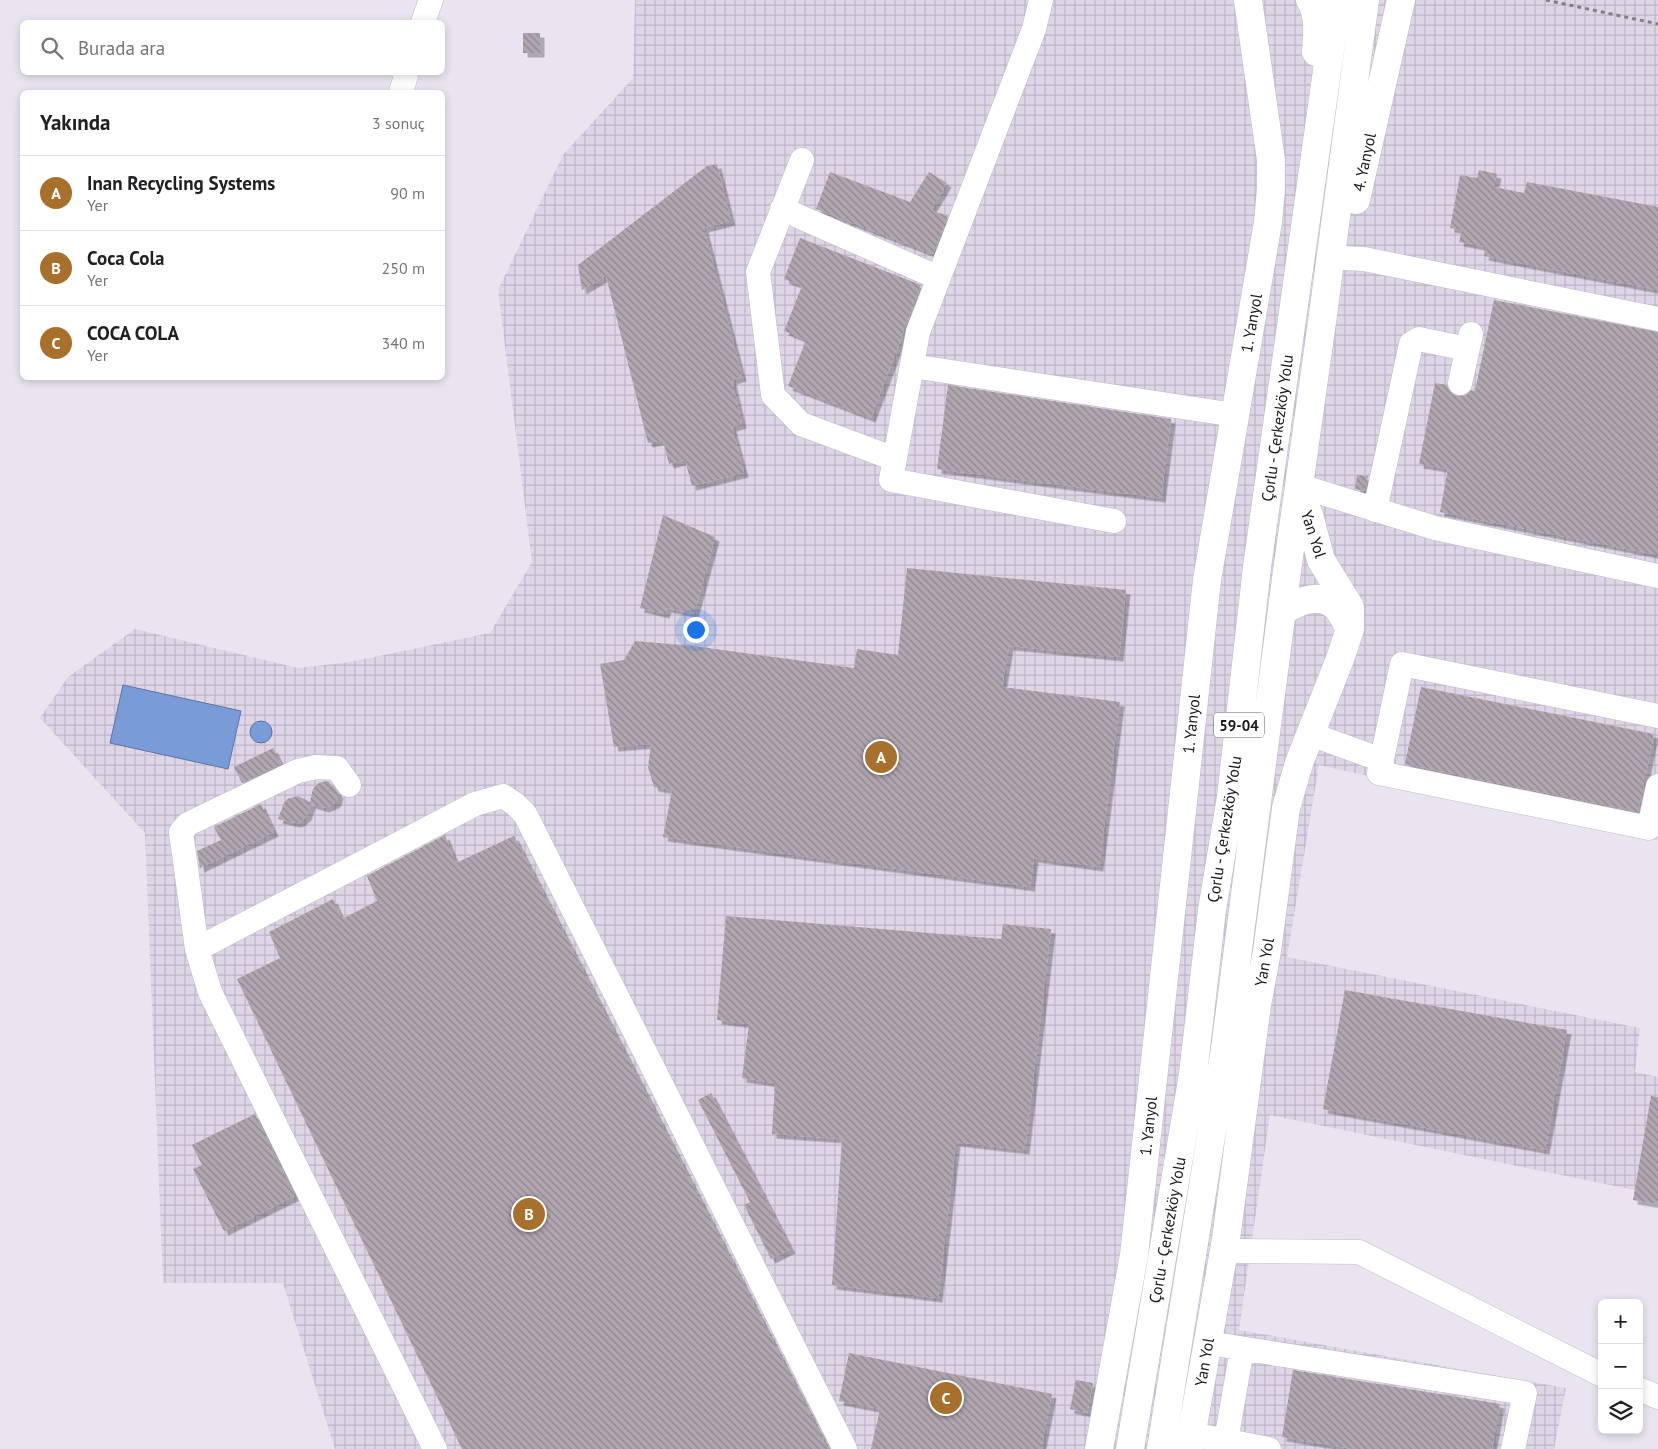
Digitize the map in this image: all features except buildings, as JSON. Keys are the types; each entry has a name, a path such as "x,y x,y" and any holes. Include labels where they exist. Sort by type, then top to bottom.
{"main road":[{"name":"1. Yanyol","path":"1099,1449 1134,1255 1207,580 1272,189 1271,160 1248,0"},
{"path":"1310,0 1316,16 1318,30 1316,83 1322,120"},
{"name":"Çorlu - Çerkezköy Yolu","path":"1130,1449 1193,1074 1212,910 1231,797 1257,567 1311,182 1322,120 1337,0"},
{"name":"Çorlu - Çerkezköy Yolu","path":"1161,1449 1225,1049 1365,0"},
{"name":"4. Yanyol","path":"1322,322 1343,258 1401,1"},
{"name":"Yan Yol","path":"1190,1442 1224,1251 1286,808 1299,763 1350,629 1350,607 1321,560 1309,515 1299,490"},
{"path":"1282,612 1296,602 1315,598 1328,602 1338,609 1350,629"}],"street":[{"path":"424,20 430,0"},
{"path":"1041,0 1034,29 918,332 891,480 1114,521"},
{"path":"402,90 406,75"},
{"path":"802,160 758,272 774,395 802,424 895,458"},
{"path":"782,210 939,278"},
{"path":"1343,258 1364,259 1658,319"},
{"path":"1375,510 1411,344 1419,338 1469,342 1460,383"},
{"path":"912,366 1235,415"},
{"path":"1299,490 1436,528 1658,576"},
{"path":"1658,716 1402,664 1379,774 1649,828 1658,786"},
{"path":"1310,734 1382,760"},
{"path":"349,785 337,768 316,767 298,771 188,824 180,832 197,949 210,992 435,1449"},
{"path":"197,949 475,804 503,796 515,804 525,814 845,1449"},
{"path":"1224,1251 1359,1252 1598,1373"},
{"path":"1208,1343 1525,1393 1513,1449"},
{"path":"1226,1441 1242,1348"},
{"path":"1643,1391 1658,1397"},
{"path":"1190,1442 1226,1441 1269,1449"}],"path":[{"path":"1546,0 1658,24"}],"shaded area":[{"path":"635,0 1658,0 1658,840 1319,765 1287,957 1640,1028 1635,1072 1658,1077 1658,1195 1270,1115 1239,1330 1566,1388 1554,1449 335,1449 283,1283 163,1283 145,833 40,718 68,677 135,629 298,668 350,662 490,633 532,562 498,290 563,155 633,78"}],"water":[{"path":"123,685 241,711 228,769 110,743"},
{"path":"257,721 265,721 272,728 272,736 265,743 257,743 250,736 250,728"}],"place":[{"name":"Inan Recycling Systems","path":"881,757"},
{"name":"Coca Cola","path":"529,1214"},
{"name":"COCA COLA","path":"946,1398"}]}
